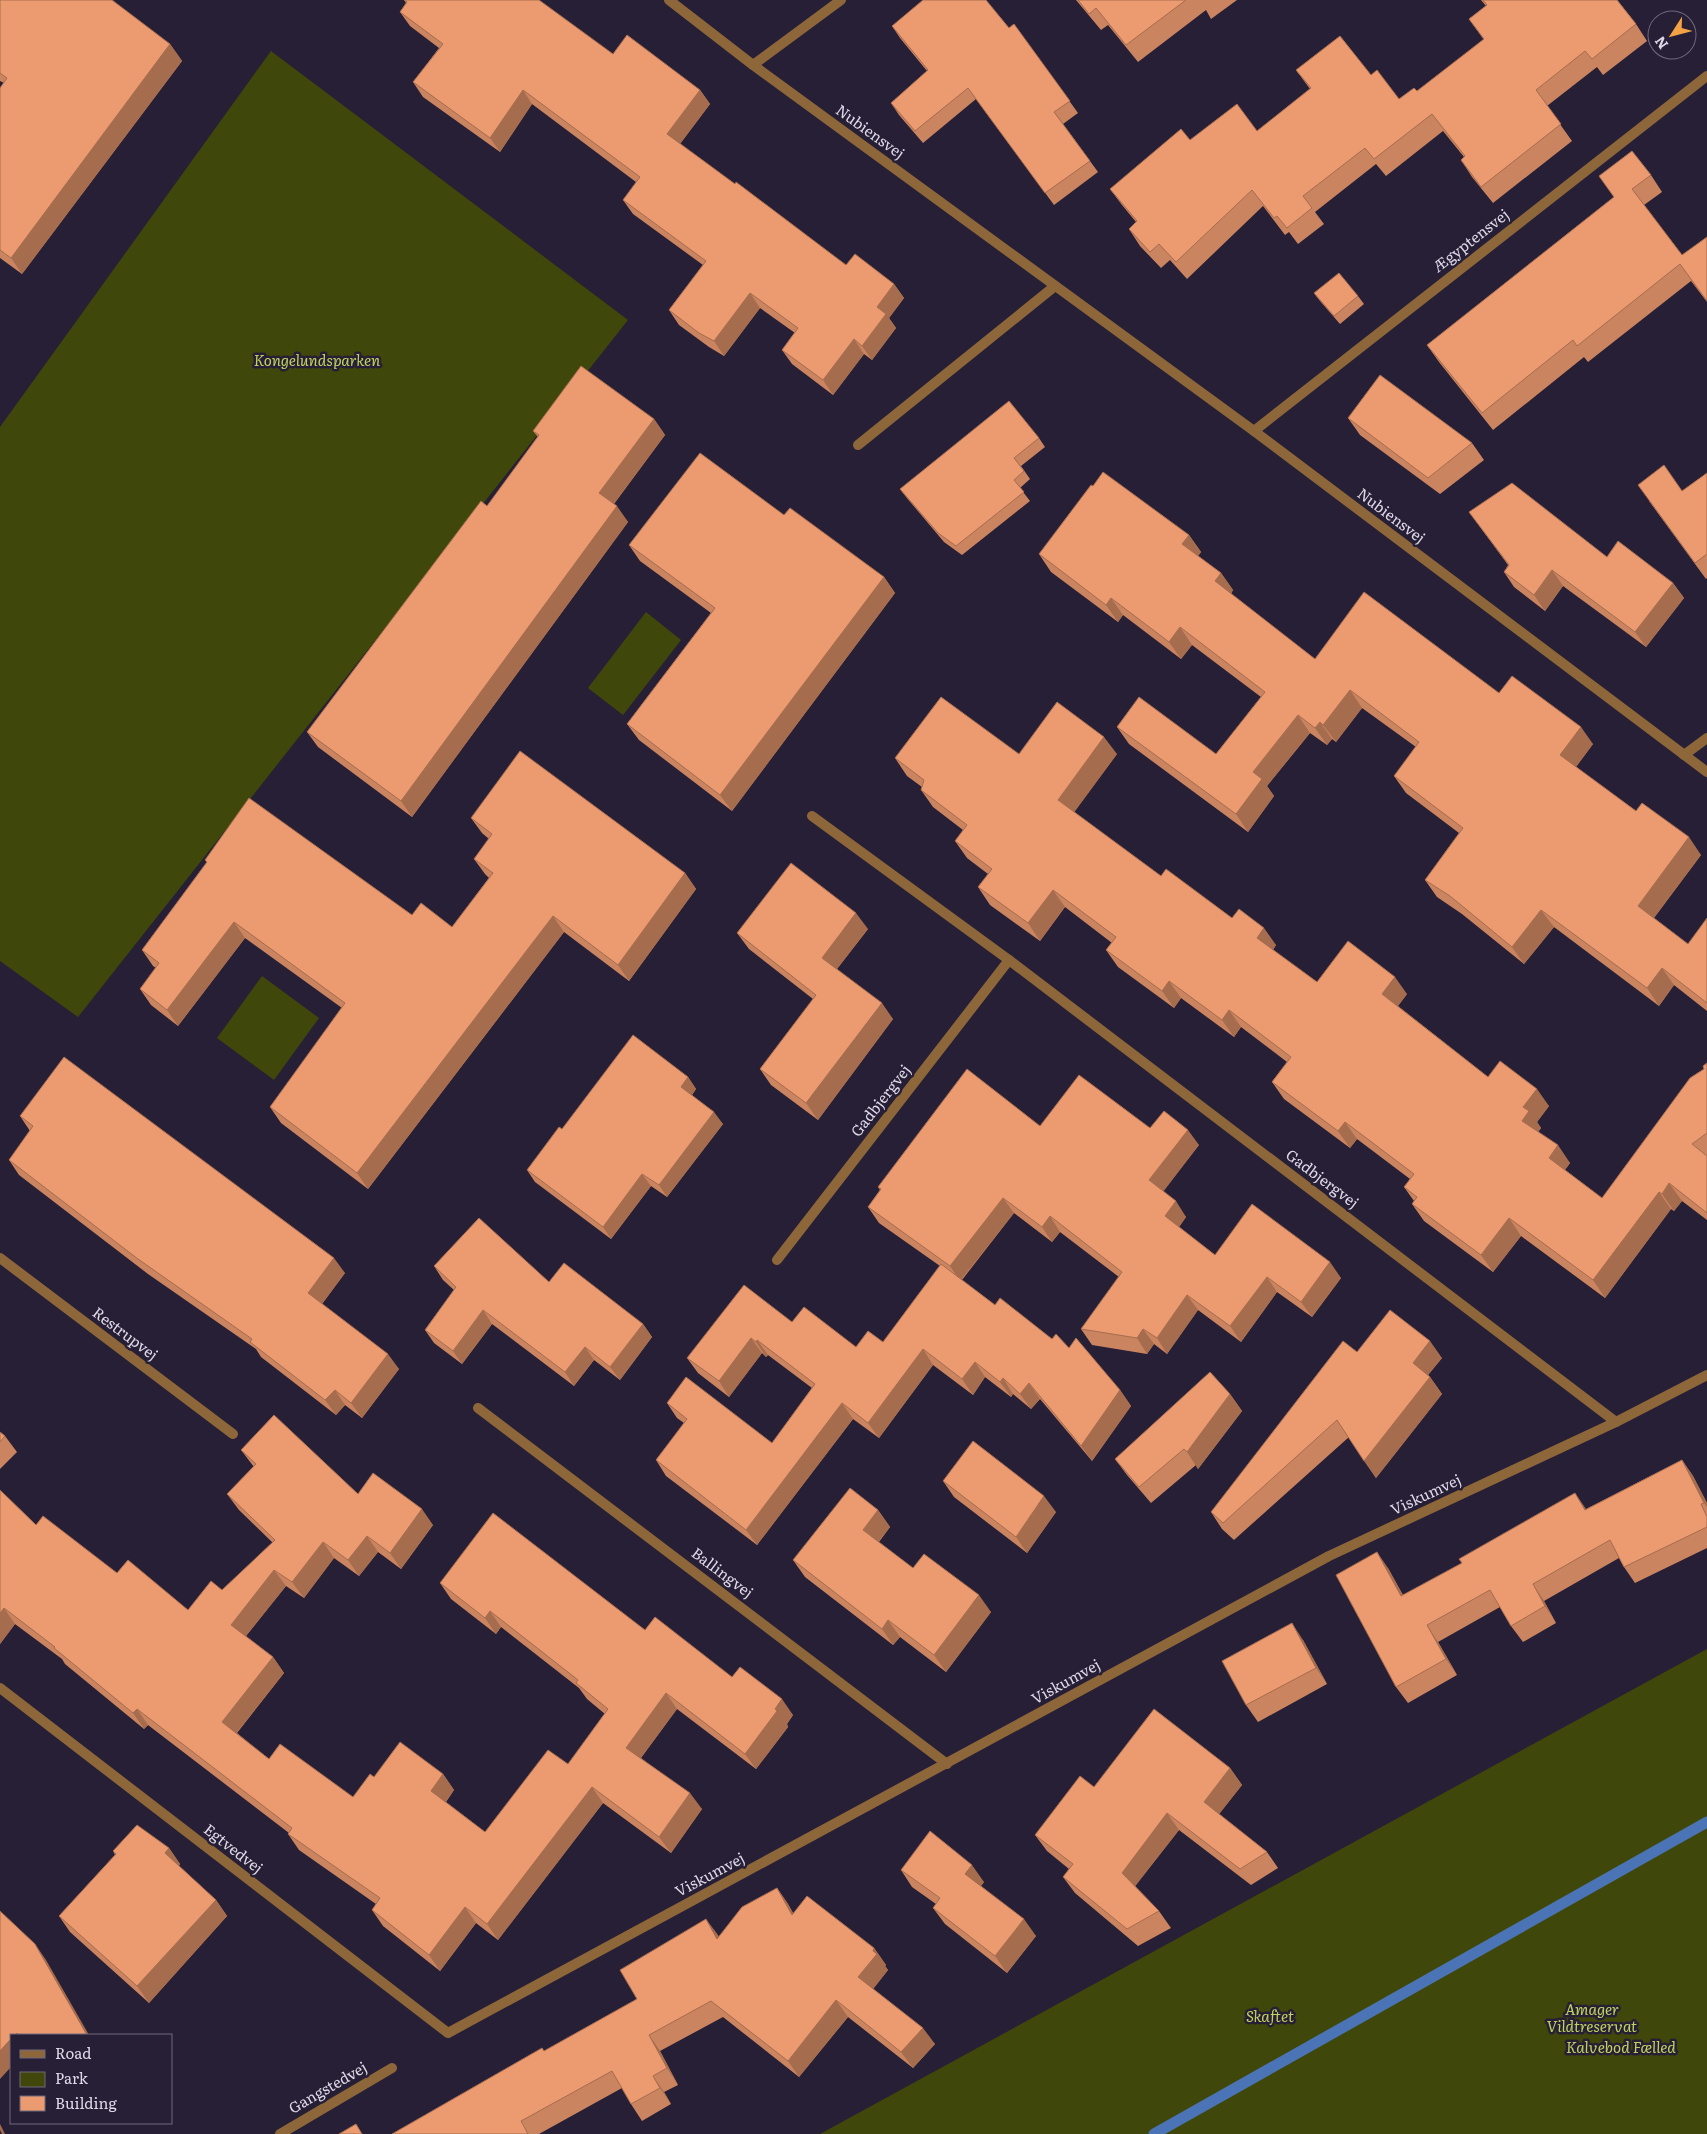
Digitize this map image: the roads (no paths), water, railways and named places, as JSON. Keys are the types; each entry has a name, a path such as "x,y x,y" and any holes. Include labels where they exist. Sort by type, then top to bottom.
{"street":[{"name":"Nubiensvej","path":"669,0 753,65 1254,431 1707,772"},
{"path":"753,65 841,0"},
{"name":"Ægyptensvej","path":"1254,431 1707,76"},
{"path":"858,445 1055,286"},
{"path":"1684,755 1707,738"},
{"name":"Gadbjergvej","path":"812,816 1009,960 1616,1422"},
{"name":"Gadbjergvej","path":"777,1260 1009,960"},
{"name":"Restrupvej","path":"0,1258 233,1434"},
{"name":"Viskumvej","path":"448,2033 1329,1556 1616,1422 1707,1375"},
{"name":"Ballingvej","path":"478,1408 947,1764"},
{"name":"Egtvedvej","path":"0,1688 448,2033"},
{"name":"Gangstedvej","path":"280,2134 392,2068"}],"waterway":[{"path":"1154,2134 1707,1822"}],"park label":[{"name":"Kongelundsparken","path":"317,361"},
{"name":"Skaftet","path":"1270,2017"},
{"name":"Amager Vildtreservat","path":"1592,2018"},
{"name":"Kalvebod Fælled","path":"1621,2048"}]}
